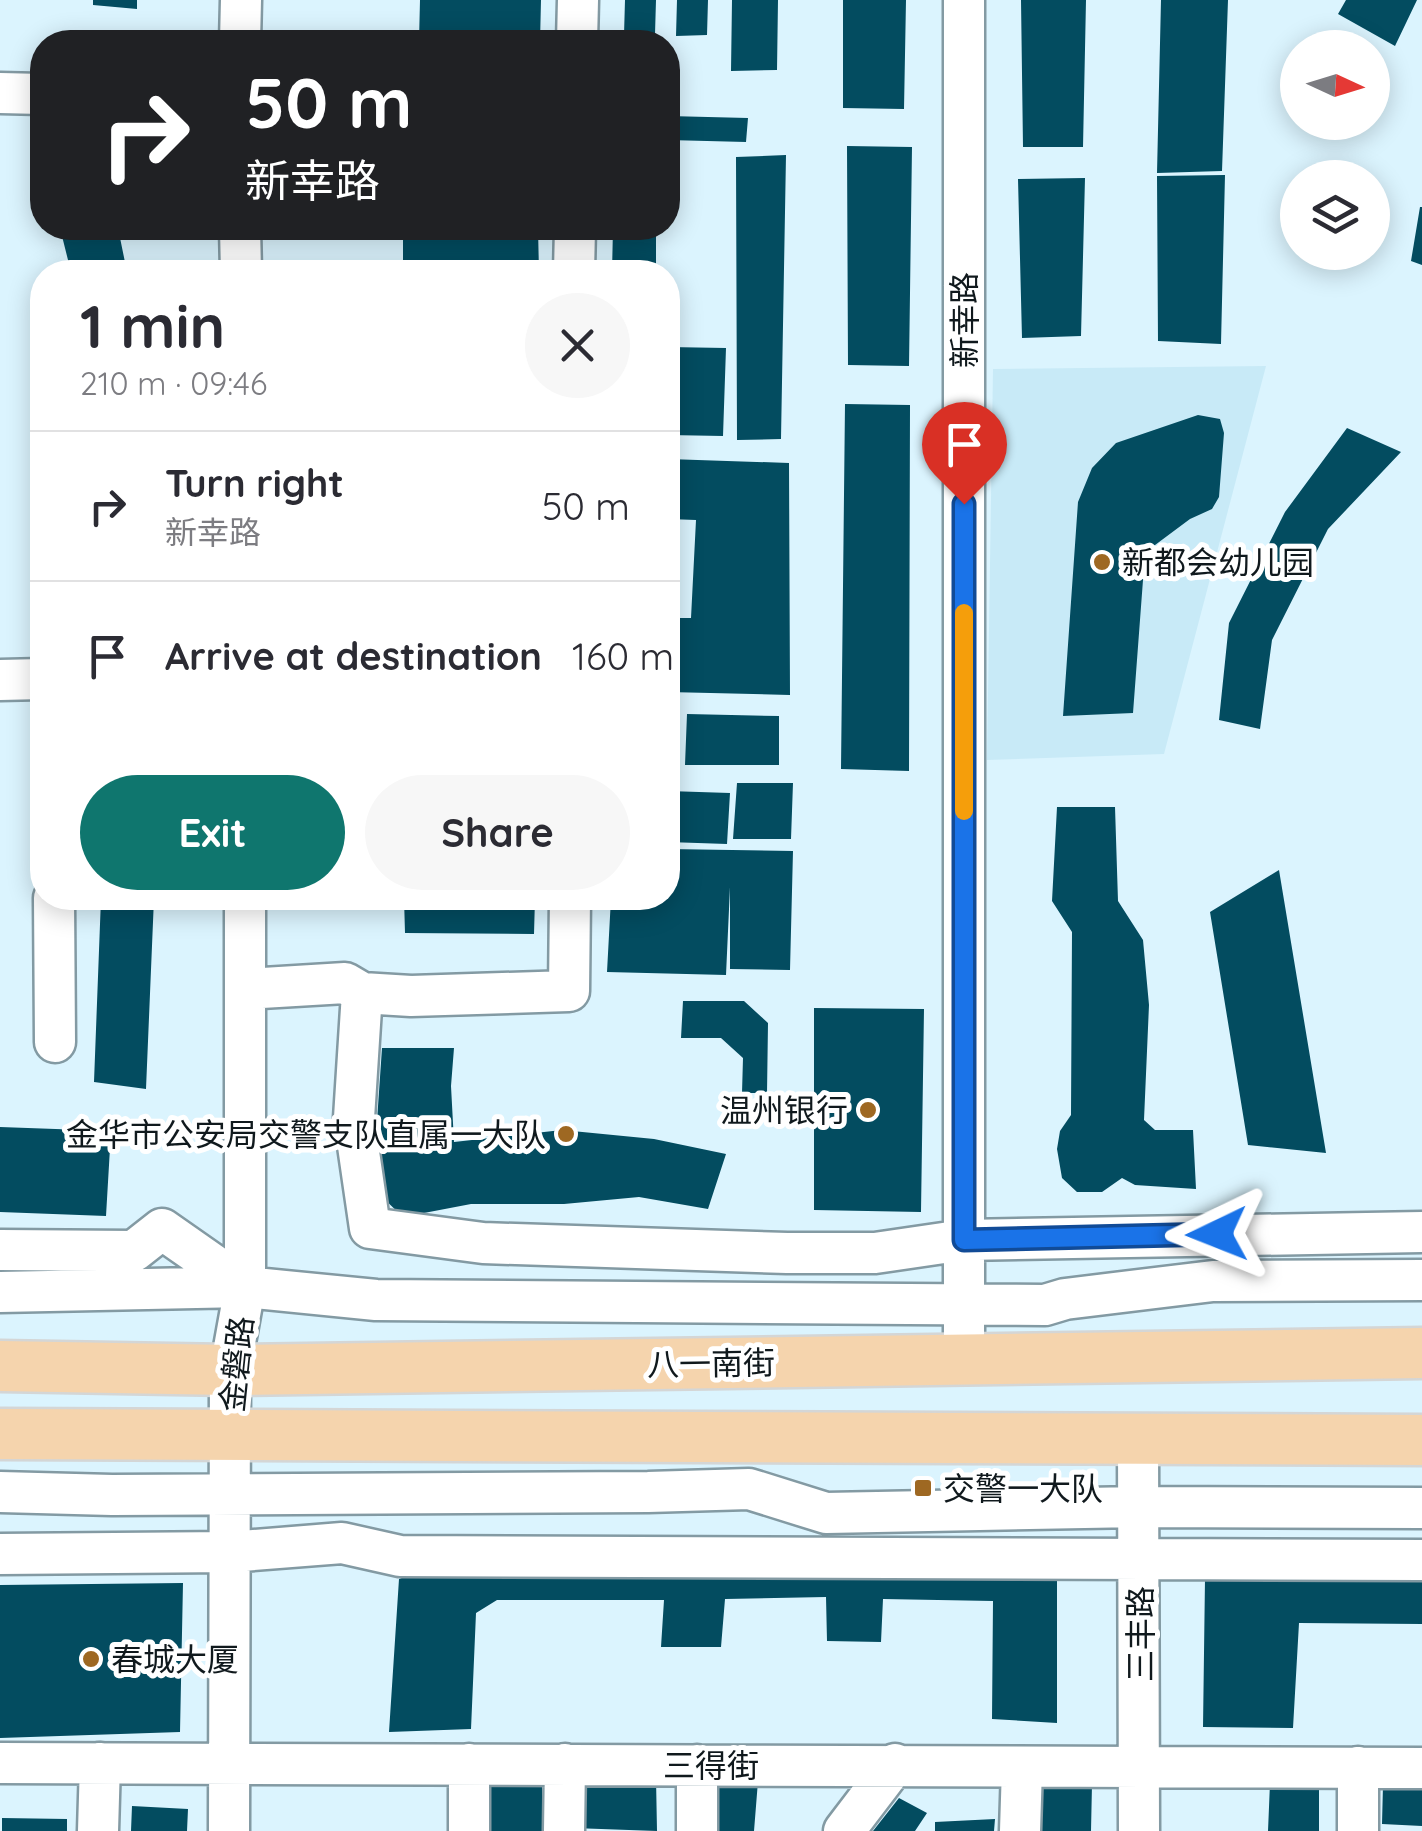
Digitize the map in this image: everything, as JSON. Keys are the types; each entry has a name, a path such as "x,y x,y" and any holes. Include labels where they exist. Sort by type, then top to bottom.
{"main road":[{"name":"八一南街","path":"0,1366 230,1370 1422,1353"},
{"path":"0,1434 1422,1440"}],"street":[{"path":"240,30 241,0"},
{"path":"577,30 578,0"},
{"name":"新幸路","path":"964,0 964,1359"},
{"path":"0,92 30,93"},
{"path":"0,113 30,114"},
{"path":"0,680 30,680"},
{"path":"54,910 55,1042"},
{"name":"金磐路","path":"230,1831 230,1370 245,1287 245,910"},
{"path":"245,988 346,983 362,993 411,996 569,992 570,910"},
{"path":"362,993 354,1118 370,1228 484,1243 682,1252 875,1254 964,1240 1422,1232"},
{"path":"0,1250 134,1252 162,1229 245,1287"},
{"path":"0,1292 245,1287 376,1300 964,1305 1045,1304 1065,1298 1213,1281 1422,1280"},
{"name":"三丰路","path":"1138,1437 1140,1831"},
{"path":"0,1492 749,1489 826,1513 1139,1507 1422,1508"},
{"path":"0,1554 229,1552 342,1543 400,1556 1422,1560"},
{"name":"三得街","path":"0,1763 1422,1768"},
{"path":"98,1831 100,1763"},
{"path":"469,1764 470,1831"},
{"path":"564,1831 565,1764"},
{"path":"844,1831 895,1764"},
{"path":"697,1765 697,1831"},
{"path":"1020,1831 1022,1766"},
{"path":"1358,1768 1358,1831"}],"shaded area":[{"name":"新都会幼儿园","path":"1266,366 1164,754 987,760 993,369"}],"building":[{"path":"93,0 137,0 137,9 93,5"},
{"path":"420,0 541,0 540,30 419,30"},
{"path":"625,0 656,0 655,30 624,30"},
{"path":"677,0 708,0 707,35 680,36 680,30 676,30"},
{"path":"732,0 778,0 777,70 731,71"},
{"path":"843,0 906,0 904,109 843,108"},
{"path":"1021,0 1086,0 1083,147 1023,147"},
{"path":"1161,0 1228,0 1222,171 1157,173"},
{"path":"1346,0 1417,0 1395,46 1390,43 1390,30 1366,30 1338,14"},
{"path":"680,116 748,118 746,142 680,140"},
{"path":"847,146 912,147 909,366 848,365"},
{"path":"786,155 781,439 737,440 736,157"},
{"path":"1225,175 1221,344 1158,341 1157,176"},
{"path":"1085,178 1081,336 1022,338 1018,179"},
{"path":"1422,207 1422,265 1411,261"},
{"path":"63,240 120,240 125,260 68,260"},
{"path":"403,240 538,240 539,260 403,260"},
{"path":"613,240 656,240 656,260 612,260"},
{"path":"680,347 726,348 723,436 680,435"},
{"path":"845,404 910,405 909,771 841,769"},
{"path":"1198,415 1220,419 1224,433 1219,497 1212,509 1190,519 1151,548 1143,580 1133,713 1063,716 1078,502 1092,468 1116,443"},
{"path":"1347,428 1401,452 1328,529 1272,640 1260,729 1219,720 1229,623 1285,512"},
{"path":"680,459 789,463 790,695 680,692 680,618 691,618 696,520 680,519"},
{"path":"687,714 779,716 779,765 685,765"},
{"path":"737,783 793,783 791,839 733,839"},
{"path":"680,791 730,793 727,844 680,842"},
{"path":"1057,807 1115,807 1118,901 1143,940 1149,1005 1144,1120 1155,1130 1193,1130 1196,1189 1135,1185 1122,1178 1102,1192 1077,1192 1062,1178 1057,1149 1060,1131 1071,1115 1072,932 1052,901"},
{"path":"680,849 793,851 790,970 730,969 730,887 726,975 607,972 610,910 680,910"},
{"path":"1279,870 1326,1153 1248,1145 1210,912"},
{"path":"101,910 153,910 146,1089 94,1082"},
{"path":"404,910 535,910 534,934 405,933"},
{"path":"683,1001 744,1001 768,1023 767,1093 742,1093 743,1058 721,1038 681,1038"},
{"name":"温州银行","path":"814,1008 924,1009 921,1212 814,1210"},
{"name":"金华市公安局交警支队直属一大队","path":"382,1048 454,1048 454,1142 562,1130 654,1139 726,1154 708,1209 639,1197 564,1204 471,1204 403,1217 381,1196 375,1150"},
{"path":"0,1127 111,1131 106,1216 0,1212"},
{"path":"429,1568 1057,1570 1057,1723 992,1719 993,1601 883,1599 881,1642 827,1641 826,1597 725,1599 721,1647 661,1647 664,1600 497,1600 476,1613 471,1729 389,1732 399,1579"},
{"path":"1205,1579 1422,1579 1422,1624 1299,1623 1293,1728 1203,1727"},
{"name":"春城大厦","path":"183,1583 180,1732 0,1738 0,1585"},
{"path":"574,1775 656,1778 657,1831 573,1828"},
{"path":"483,1781 542,1782 542,1831 481,1831"},
{"path":"712,1781 758,1781 754,1831 713,1831"},
{"path":"1270,1783 1319,1784 1319,1831 1268,1831"},
{"path":"1042,1784 1092,1784 1091,1831 1041,1831"},
{"path":"1422,1784 1422,1826 1382,1824 1383,1785"},
{"path":"899,1798 927,1813 915,1831 873,1831"},
{"path":"132,1806 188,1809 187,1831 131,1831"},
{"path":"2,1818 67,1819 67,1831 2,1831"},
{"path":"995,1819 994,1831 935,1831 935,1822"}],"slow traffic":[{"path":"964,613 964,811"}],"place":[{"name":"新都会幼儿园","path":"1102,562"},
{"name":"温州银行","path":"868,1110"},
{"name":"金华市公安局交警支队直属一大队","path":"566,1134"},
{"name":"交警一大队","path":"923,1488"},
{"name":"春城大厦","path":"91,1659"}],"route":[{"path":"964,504 964,1240 1217,1234"}]}
